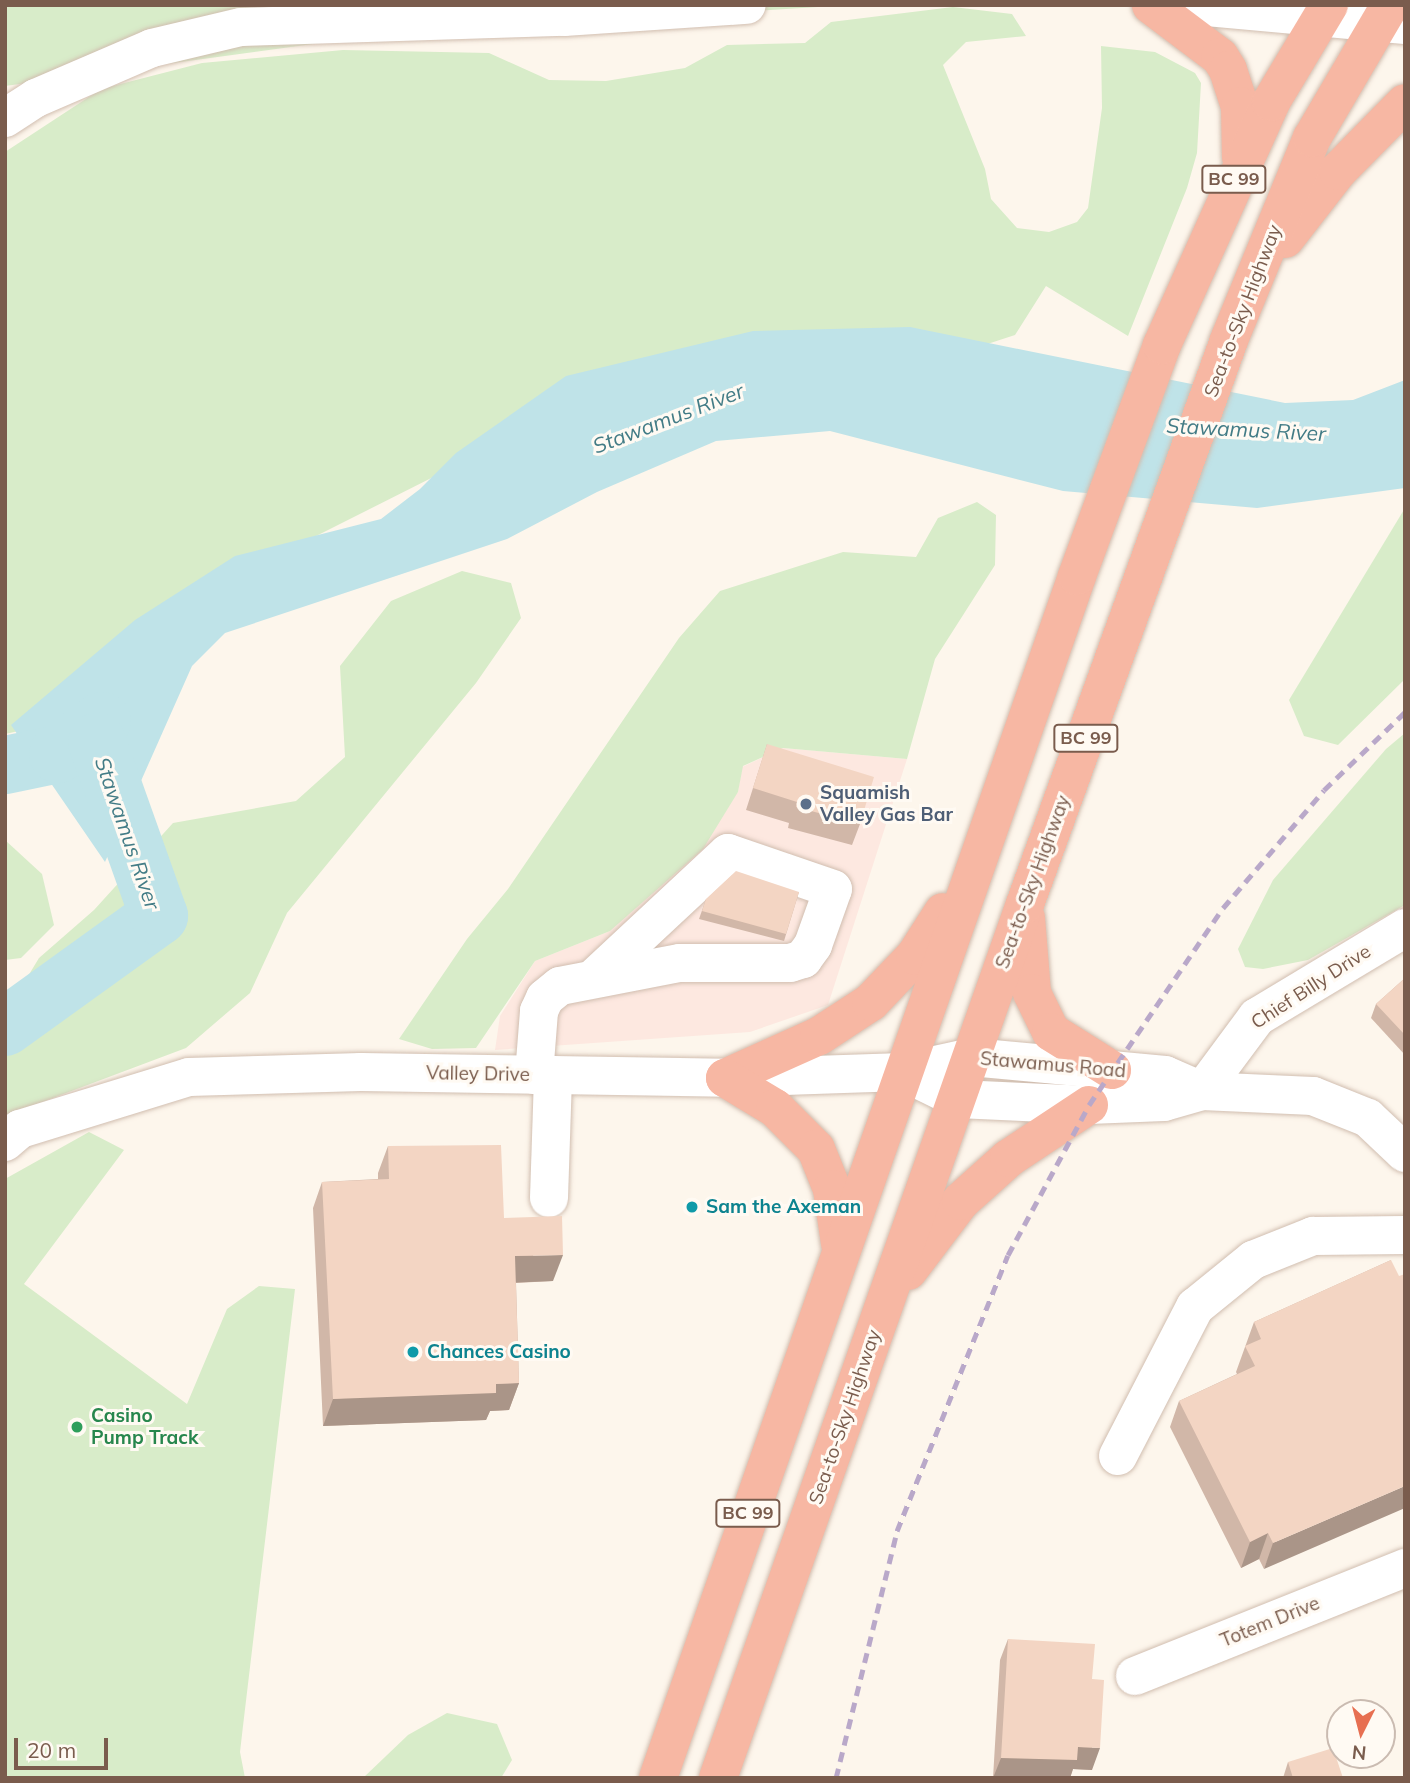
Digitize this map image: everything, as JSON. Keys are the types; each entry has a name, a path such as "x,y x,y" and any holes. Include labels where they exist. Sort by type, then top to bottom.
{"highway":[{"path":"1152,5 1220,57 1228,70 1240,106 1242,164"},
{"name":"BC 99","path":"658,1778 1077,576 1162,345 1271,102 1324,13"},
{"name":"Sea-to-Sky Highway","path":"718,1778 1025,904 1229,340 1312,138 1391,18"},
{"path":"1253,279 1338,171 1405,103"},
{"path":"725,1078 819,1036 871,1002 915,956 977,861"},
{"path":"1025,904 1032,993 1051,1032 1112,1070"},
{"path":"725,1078 775,1108 816,1149 832,1189 841,1248"},
{"path":"886,1301 961,1201 1009,1158 1089,1105"}],"street":[{"path":"5,118 36,98 152,48 241,27 564,17 747,5"},
{"path":"1185,5 1391,18"},
{"path":"549,1198 539,1012 545,998 560,986 596,976 680,963 790,963 803,959 813,945 833,888 728,853 596,976"},
{"name":"Chief Billy Drive","path":"1202,1091 1257,1017 1405,928"},
{"name":"Stawamus Road","path":"903,1072 971,1058 1165,1075 1202,1091"},
{"name":"Valley Drive","path":"5,1142 20,1129 189,1077 361,1072 725,1078 903,1072 958,1099"},
{"name":"Stawamus Road","path":"958,1099 1089,1105 1164,1102 1202,1091 1313,1096 1368,1118 1405,1153"},
{"path":"1118,1456 1195,1307 1253,1260 1313,1236 1405,1235"},
{"name":"Totem Drive","path":"1135,1676 1405,1568"}],"shaded area":[{"name":"Squamish Valley Gas Bar","path":"783,748 907,759 828,1005 750,1032 495,1050 500,1016 535,961 610,931 738,792 742,767"}],"green space":[{"path":"5,5 850,5 394,33 5,86"},
{"path":"953,7 1012,14 1026,36 966,42 943,65 985,169 991,199 1017,228 1049,232 1077,222 1088,208 1102,108 1101,46 1155,52 1195,73 1201,83 1197,153 1187,188 1128,336 1046,286 1015,335 972,349 471,458 213,588 37,727 5,734 5,152 101,89 202,63 343,50 489,53 549,80 606,81 685,68 727,45 805,43 831,22"},
{"path":"977,502 996,515 995,565 935,659 907,759 783,748 743,766 738,792 703,849 610,931 535,961 476,1048 432,1049 399,1039 467,939 508,889 679,638 720,591 843,552 916,557 938,518"},
{"path":"1405,508 1405,679 1338,745 1304,736 1289,700"},
{"path":"462,571 511,583 521,618 476,683 287,913 250,993 186,1048 5,1116 5,1014 39,958 94,910 173,823 296,801 345,757 340,666 391,601"},
{"path":"1405,733 1405,905 1308,960 1263,969 1245,967 1238,949 1273,880 1386,749"},
{"path":"5,840 42,874 54,925 21,958 5,960"},
{"path":"89,1132 124,1150 24,1284 187,1404 227,1309 259,1286 295,1289 240,1752 245,1778 5,1778 5,1179"},
{"path":"447,1713 497,1724 512,1760 501,1778 363,1778 408,1735"}],"water":[{"path":"910,327 1285,403 1353,400 1405,380 1405,488 1257,508 1063,491 830,431 716,441 597,492 507,539 225,633 192,666 105,862 11,725 135,620 235,556 381,519 420,489 456,453 566,376 753,331"}],"building":[{"path":"767,744 874,777 860,824 796,807 797,802 753,788"},
{"path":"736,871 799,892 786,934 702,911 706,899"},
{"path":"1405,978 1405,1035 1376,1004"},
{"name":"Chances Casino","path":"501,1145 504,1218 562,1216 563,1255 515,1256 519,1383 496,1384 496,1393 333,1399 322,1182 389,1179 388,1146"},
{"path":"1391,1260 1399,1276 1405,1274 1405,1486 1273,1543 1268,1533 1250,1542 1179,1401 1255,1366 1245,1346 1261,1339 1254,1322"},
{"path":"1008,1639 1095,1644 1092,1679 1104,1680 1100,1748 1078,1747 1077,1760 1001,1758"},
{"path":"1326,1750 1326,1769 1340,1769 1343,1778 1293,1778 1288,1762"}],"waterway":[{"name":"Stawamus River","path":"5,765 58,754 102,721"},
{"name":"Stawamus River","path":"5,1027 159,916 97,742"}],"railway":[{"path":"836,1778 897,1531 1008,1255 1089,1105 1223,908 1324,790 1405,712"}],"place":[{"name":"Squamish Valley Gas Bar","path":"806,804"},
{"name":"Sam the Axeman","path":"692,1207"},
{"name":"Chances Casino","path":"413,1352"},
{"name":"Casino Pump Track","path":"77,1427"}]}
